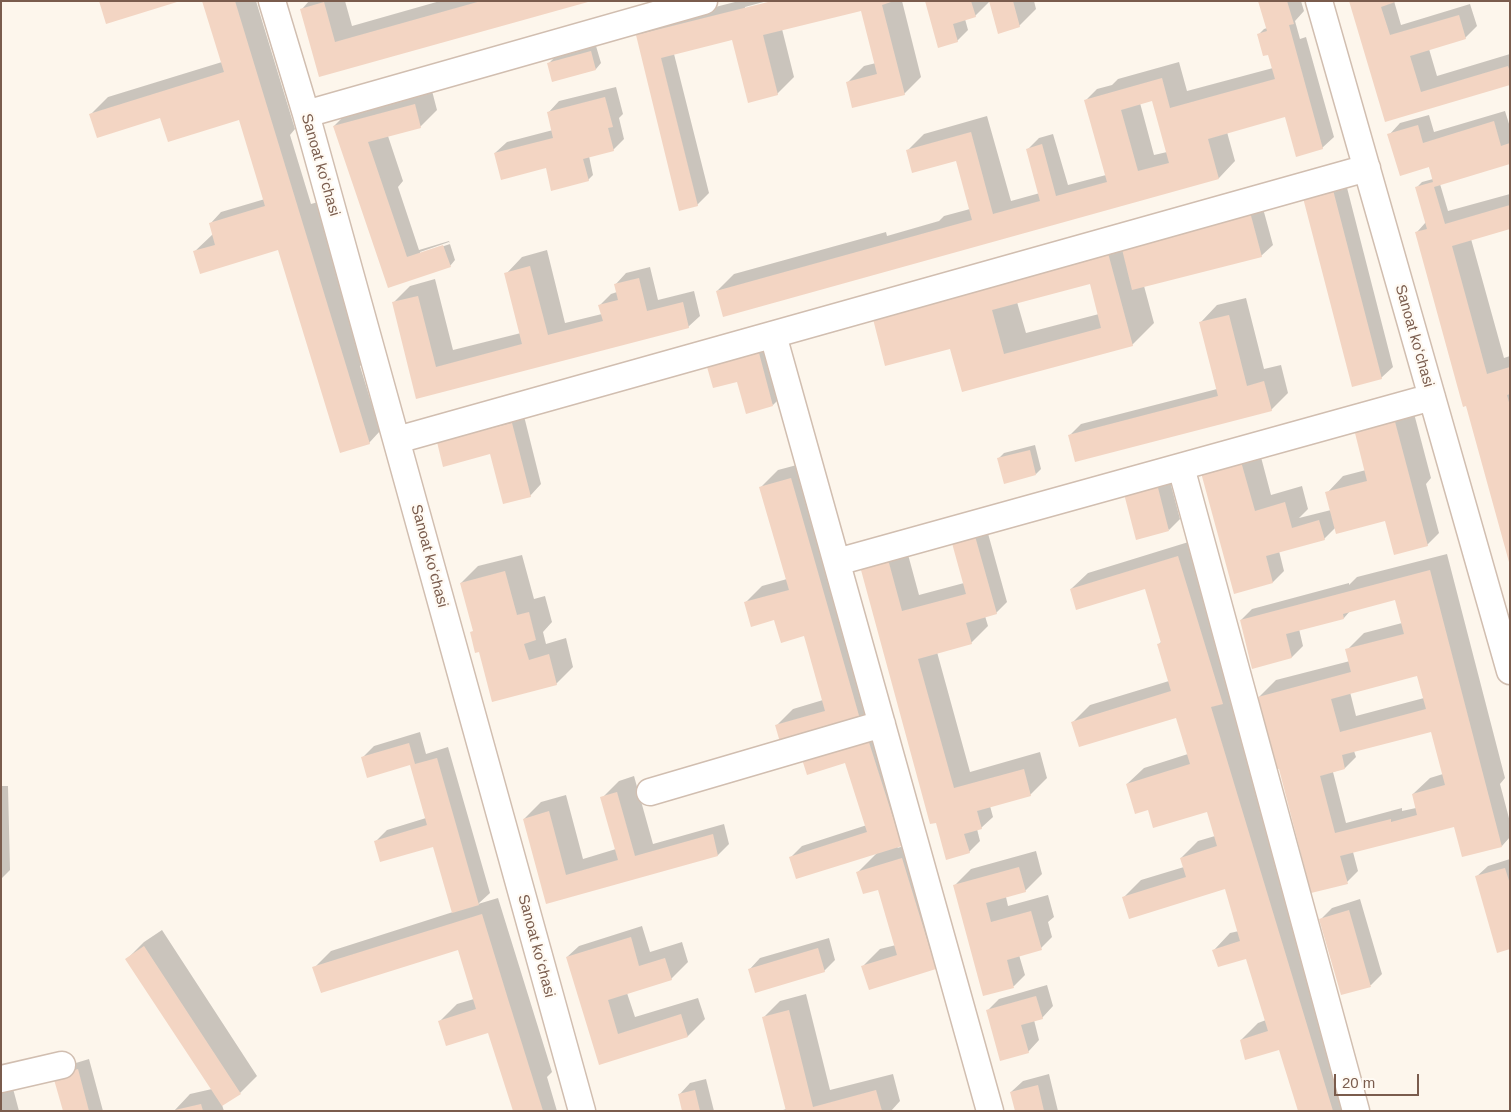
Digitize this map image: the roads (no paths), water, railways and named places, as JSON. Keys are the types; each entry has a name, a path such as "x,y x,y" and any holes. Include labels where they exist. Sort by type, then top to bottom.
{"street":[{"name":"Sanoat koʻchasi","path":"272,1 306,114 582,1111"},
{"path":"306,114 704,1"},
{"name":"Sanoat koʻchasi","path":"1319,1 1510,671"},
{"path":"397,440 1367,168"},
{"path":"773,335 990,1111"},
{"path":"837,562 1432,397"},
{"path":"1181,467 1356,1111"},
{"path":"650,792 882,724"},
{"path":"1,1079 62,1065"}]}
